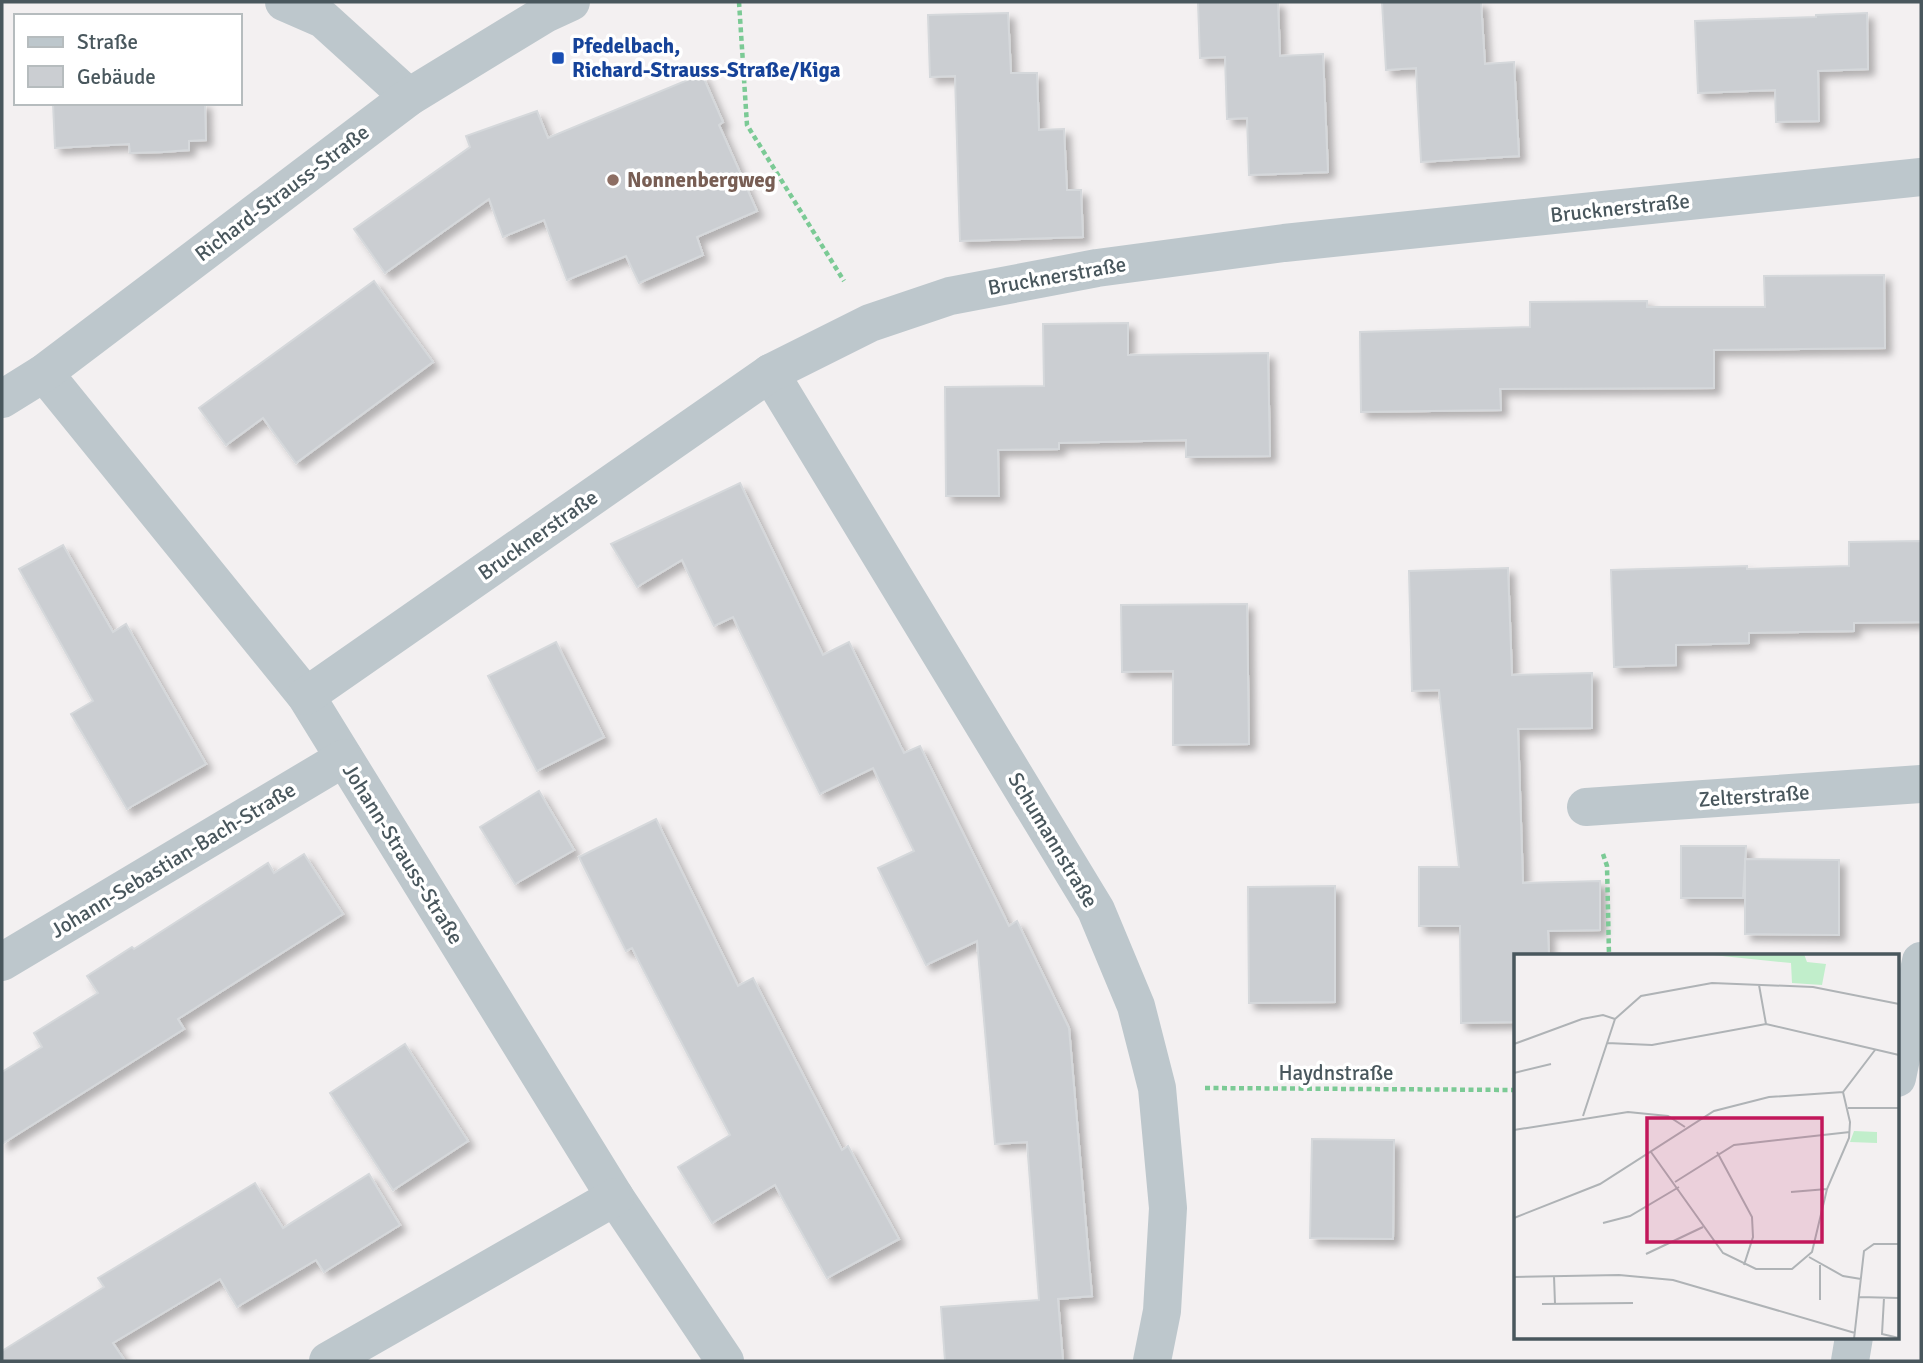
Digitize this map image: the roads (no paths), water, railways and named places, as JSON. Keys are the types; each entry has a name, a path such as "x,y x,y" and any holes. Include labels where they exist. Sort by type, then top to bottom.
{"street":[{"path":"284,2 323,19 409,97"},
{"name":"Richard-Strauss-Straße","path":"2,399 44,373 409,97 545,14 571,2"},
{"name":"Brucknerstraße","path":"306,696 770,373 870,323 950,296 1097,268 1284,243 1921,177"},
{"name":"Johann-Strauss-Straße","path":"44,373 306,696 615,1197 725,1361"},
{"name":"Schumannstraße","path":"770,373 1096,910 1136,1006 1157,1088 1168,1209 1162,1311 1152,1361"},
{"name":"Johann-Sebastian-Bach-Straße","path":"2,962 344,758"},
{"name":"Zelterstraße","path":"1586,807 1921,784"},
{"path":"1898,1072 1921,961"},
{"path":"328,1361 615,1197"},
{"path":"1850,1361 1854,1338"}],"place":[{"name":"Pfedelbach, Richard-Strauss-Straße/Kiga","path":"558,58"},
{"name":"Nonnenbergweg","path":"613,180"}]}
